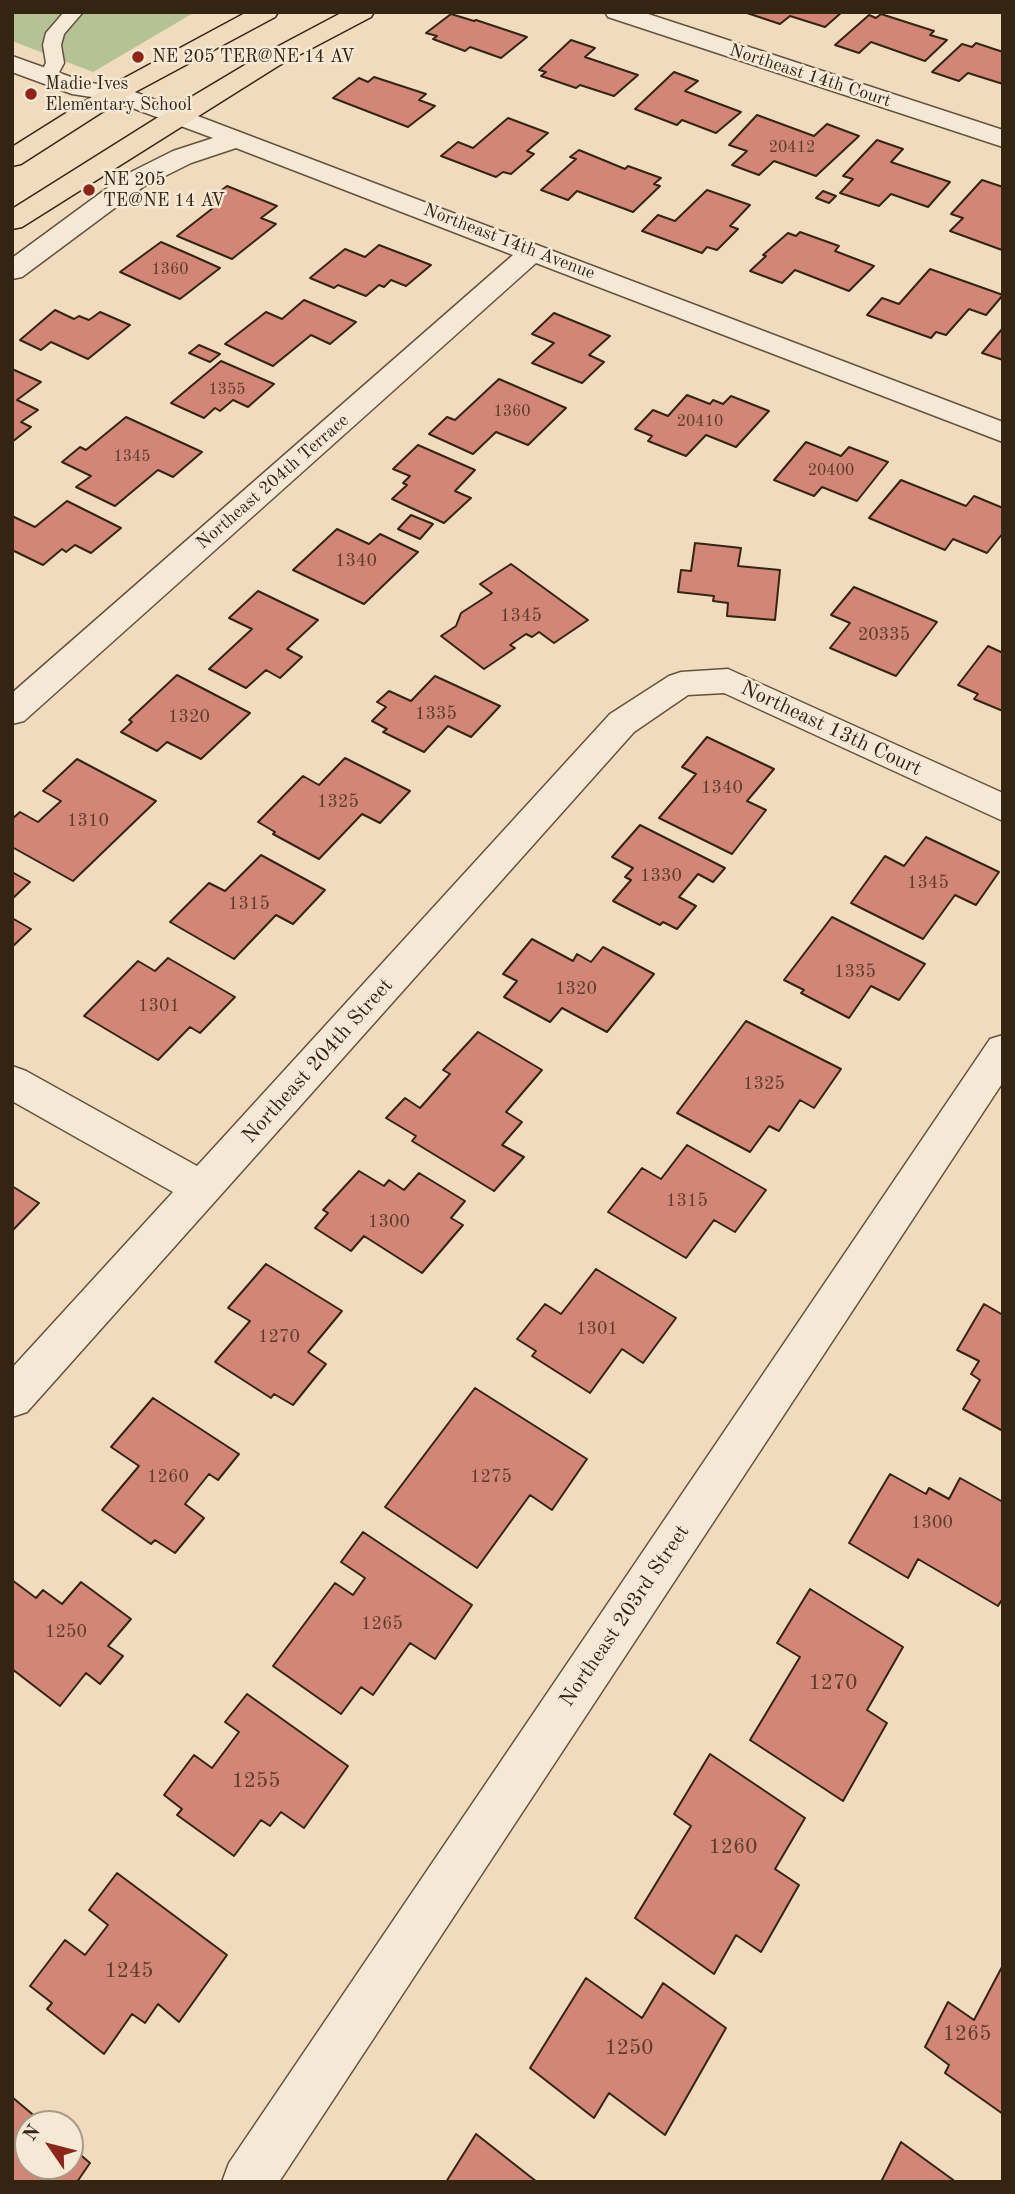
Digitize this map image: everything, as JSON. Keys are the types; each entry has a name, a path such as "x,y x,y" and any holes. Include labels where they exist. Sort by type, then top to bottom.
{"main road":[{"path":"12,158 115,93 266,12"},
{"path":"12,221 269,61 362,12"}],"street":[{"name":"Northeast 14th Court","path":"617,12 1003,139"},
{"name":"Northeast 14th Avenue","path":"12,63 81,89 115,93 177,116 1003,433"},
{"path":"12,271 134,181 181,157 237,139"},
{"name":"Northeast 204th Terrace","path":"12,712 534,251"},
{"name":"Northeast 13th Court","path":"622,723 681,684 728,681 1003,808"},
{"name":"Northeast 204th Street","path":"12,1398 622,723"},
{"name":"Northeast 203rd Street","path":"248,2182 1003,1050"},
{"path":"12,1082 203,1189"}],"lane":[{"path":"48,76 55,62 52,45 55,33 74,12"}],"green space":[{"path":"12,12 195,12 93,72 12,41"}],"building":[{"path":"744,12 842,12 825,27 790,16 780,24"},
{"path":"451,14 527,37 501,58 470,47 465,51 433,39 437,36 426,33"},
{"path":"881,14 934,31 930,35 947,40 925,61 871,42 859,53 835,45 869,15 876,18"},
{"path":"571,40 595,48 585,57 638,75 614,96 580,85 576,88 541,76 546,72 539,70"},
{"path":"976,43 1003,52 1003,84 968,73 959,81 932,72 962,44 972,47"},
{"path":"674,72 698,81 685,91 741,112 716,133 682,120 677,125 635,109"},
{"path":"374,77 426,94 419,100 435,106 408,127 333,98 359,78 368,82"},
{"path":"757,115 814,136 827,124 859,136 816,176 774,161 759,175 732,165 747,151 729,145"},
{"path":"508,118 548,133 527,151 534,154 511,174 503,172 496,177 441,156 458,142 473,148"},
{"path":"877,140 903,149 891,162 950,182 928,207 891,194 879,206 840,193 853,179 843,176"},
{"path":"579,150 625,169 628,166 661,178 654,184 660,186 633,212 577,191 568,200 541,190 576,159 570,157"},
{"path":"982,180 1003,187 1002,250 950,231 963,218 951,214"},
{"path":"227,186 277,206 261,218 276,224 232,259 177,236 213,208 203,204"},
{"path":"707,190 750,205 730,226 738,229 717,250 707,247 702,253 642,231 658,215 675,221"},
{"path":"823,191 836,196 829,203 816,198"},
{"path":"800,232 839,246 835,251 874,266 849,291 795,270 782,283 750,271 766,256 763,255 788,233 796,236"},
{"path":"161,242 220,268 180,299 120,272"},
{"path":"379,245 431,265 406,286 391,280 384,287 379,285 366,296 338,285 334,288 310,278 345,249 365,257"},
{"path":"930,269 1003,295 986,315 969,309 946,335 936,332 931,338 867,315 882,298 899,304"},
{"path":"304,300 356,322 330,344 311,335 273,366 225,344 266,312 282,319"},
{"path":"55,310 74,319 79,316 89,320 100,312 130,325 88,359 51,342 41,350 20,340"},
{"path":"554,313 610,336 589,355 604,362 582,383 532,363 554,343 532,334"},
{"path":"1003,328 1003,360 982,353"},
{"path":"199,345 220,354 210,362 189,353"},
{"path":"221,361 274,384 248,407 233,400 220,411 215,408 204,418 171,403"},
{"path":"12,369 41,382 17,400 38,410 21,422 31,427 12,442"},
{"path":"499,379 566,408 528,445 496,432 473,454 429,434 447,417 455,420"},
{"path":"687,395 710,404 713,400 723,404 731,396 769,411 736,447 706,435 686,456 648,441 652,436 635,429 653,410 668,416"},
{"path":"126,417 202,452 173,477 158,470 115,506 76,487 91,476 62,462 80,447 86,450"},
{"path":"806,442 841,456 849,447 888,462 857,501 822,487 814,496 774,480"},
{"path":"418,445 475,470 455,491 471,498 444,523 392,499 407,485 403,483 410,476 393,469"},
{"path":"901,480 966,506 974,496 1003,508 1003,533 987,553 953,539 945,550 869,518"},
{"path":"67,501 121,528 91,553 75,545 66,552 62,549 43,565 12,550 12,516 35,527"},
{"path":"411,515 433,524 420,539 398,529"},
{"path":"337,529 369,544 380,534 418,552 364,604 293,570"},
{"path":"695,543 741,548 738,566 780,570 775,620 727,616 728,603 713,601 714,596 678,592 681,570 691,571"},
{"path":"511,564 588,620 554,643 539,632 532,637 526,634 510,645 515,648 484,669 441,636 456,626 461,613 492,593 480,584"},
{"path":"854,587 937,622 896,676 830,648 850,623 831,615"},
{"path":"258,591 318,620 287,649 302,657 280,678 266,670 246,688 209,669 252,629 229,618"},
{"path":"988,646 1003,653 1003,711 974,699 978,694 958,685"},
{"path":"177,675 250,713 201,759 167,742 157,751 121,732 132,722 129,720"},
{"path":"435,676 500,706 471,737 448,726 424,752 383,732 387,729 372,721 386,707 377,702 389,691 411,701"},
{"path":"707,737 774,769 747,801 766,810 732,854 659,818 696,774 682,767"},
{"path":"345,758 410,791 380,823 362,814 319,859 273,834 275,832 258,822 303,776 319,785"},
{"path":"77,759 156,801 73,881 12,847 12,819 20,812 38,822 61,801 43,791"},
{"path":"640,825 725,868 713,882 698,874 679,897 696,906 677,929 663,922 660,925 613,901 631,880 625,877 633,868 612,857"},
{"path":"926,837 999,872 976,905 955,895 923,939 851,903 885,856 904,866"},
{"path":"261,855 325,890 293,924 276,915 234,959 170,922 209,883 225,891"},
{"path":"12,872 30,882 12,899"},
{"path":"832,917 925,964 899,1000 871,986 849,1018 801,993 804,990 784,980"},
{"path":"12,918 31,929 12,947"},
{"path":"532,939 573,961 577,954 591,962 603,947 654,974 607,1032 562,1008 550,1022 504,997 517,981 503,974"},
{"path":"168,958 235,997 200,1033 190,1027 158,1060 84,1016 138,961 155,971"},
{"path":"746,1021 841,1069 814,1108 800,1100 779,1131 769,1126 750,1152 677,1113"},
{"path":"478,1032 542,1070 506,1112 522,1122 502,1145 524,1157 494,1191 412,1141 416,1136 386,1118 405,1098 420,1108 450,1074 443,1070"},
{"path":"687,1145 766,1190 735,1232 714,1220 686,1258 608,1212 642,1168 661,1179"},
{"path":"359,1171 384,1186 389,1180 404,1190 419,1173 465,1201 451,1218 463,1225 422,1273 364,1236 351,1251 315,1228 328,1213 323,1210"},
{"path":"12,1186 39,1203 12,1231"},
{"path":"266,1264 342,1311 308,1352 326,1364 293,1405 274,1394 271,1398 215,1362 250,1321 228,1308"},
{"path":"596,1269 676,1318 643,1363 622,1349 590,1393 532,1356 536,1351 517,1339 545,1304 561,1314"},
{"path":"984,1304 1003,1315 1003,1431 963,1409 980,1380 971,1374 979,1361 957,1350"},
{"path":"475,1388 587,1459 552,1510 530,1495 477,1568 385,1507"},
{"path":"153,1398 239,1454 218,1480 209,1474 185,1504 204,1518 175,1553 155,1540 151,1544 102,1510 139,1466 111,1447"},
{"path":"890,1474 926,1494 929,1488 949,1499 960,1478 1003,1502 1003,1598 998,1606 918,1559 908,1578 849,1543"},
{"path":"363,1532 472,1605 435,1659 410,1643 373,1695 361,1687 341,1714 273,1666 335,1583 353,1595 365,1578 341,1562"},
{"path":"12,1580 36,1598 43,1590 62,1604 81,1582 131,1619 108,1646 123,1656 100,1684 86,1673 60,1706 12,1669"},
{"path":"810,1589 903,1647 867,1710 887,1723 843,1801 750,1740 800,1657 777,1643"},
{"path":"247,1694 348,1766 304,1828 281,1812 270,1826 261,1820 234,1856 177,1815 182,1809 164,1795 194,1755 212,1768 239,1732 225,1722"},
{"path":"710,1754 805,1818 775,1869 799,1885 761,1952 736,1935 714,1974 635,1918 691,1826 674,1814"},
{"path":"117,1873 227,1955 179,2022 158,2004 145,2023 132,2014 104,2054 47,2009 52,2003 30,1986 65,1940 85,1955 108,1925 89,1910"},
{"path":"1003,1965 1003,2114 945,2073 949,2065 925,2047 948,2002 974,2020"},
{"path":"586,1978 642,2018 663,1983 726,2028 665,2135 609,2093 594,2118 530,2068"},
{"path":"12,2097 27,2110 14,2110 14,2180 78,2180 12,2182"},
{"path":"476,2134 537,2182 446,2182"},
{"path":"901,2142 956,2182 881,2182"},
{"path":"84,2158 90,2163 84,2172"}],"place":[{"name":"NE 205 TER@NE 14 AV","path":"138,57"},
{"name":"Madie Ives Elementary School","path":"31,94"},
{"name":"NE 205 TE@NE 14 AV","path":"89,190"}]}
